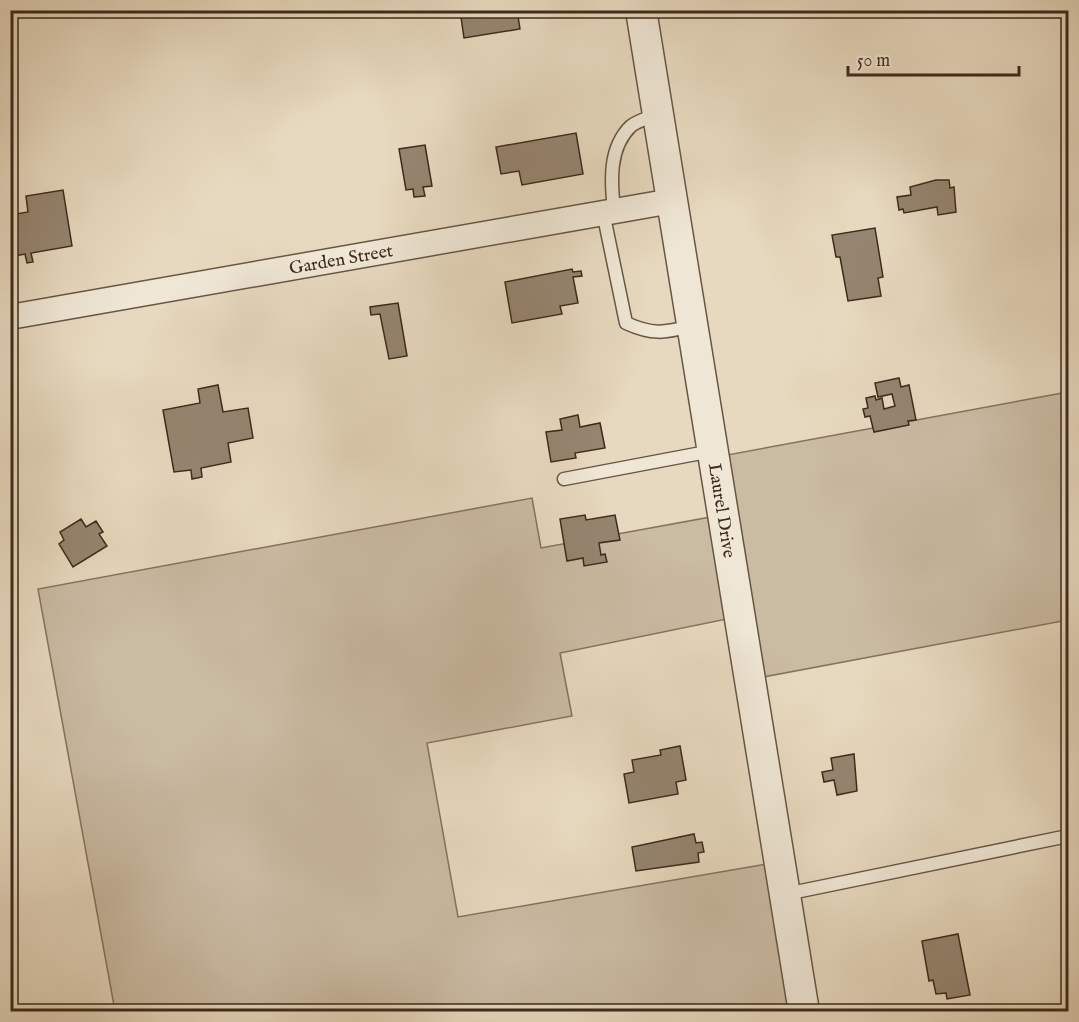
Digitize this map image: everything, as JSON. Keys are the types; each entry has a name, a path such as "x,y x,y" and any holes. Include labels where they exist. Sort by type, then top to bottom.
{"street":[{"name":"Laurel Drive","path":"641,10 804,1011"},
{"name":"Garden Street","path":"10,316 672,201"}],"lane":[{"path":"658,114 631,126 617,150 610,177 608,211 626,323 643,330 663,333 693,326"},
{"path":"564,479 713,451"},
{"path":"786,894 1068,836"}],"shaded area":[{"path":"1068,392 1068,620 763,677 727,455"},
{"path":"532,498 541,548 711,517 727,619 560,653 572,716 427,743 458,917 767,864 791,1011 115,1011 38,589"}],"building":[{"path":"460,10 517,10 520,29 464,38"},
{"path":"576,133 583,174 522,185 519,171 501,174 496,147"},
{"path":"425,145 432,186 423,187 425,196 414,197 413,189 406,190 399,149"},
{"path":"936,180 949,180 950,188 954,187 956,212 938,215 937,207 904,213 903,209 899,210 897,197 911,195 910,187"},
{"path":"63,190 72,246 31,253 33,262 27,263 25,254 14,256 10,215 28,212 26,196"},
{"path":"875,228 883,277 878,278 881,296 848,301 840,257 836,257 832,235"},
{"path":"572,269 573,272 581,271 582,276 573,277 578,303 560,306 562,314 512,323 505,282"},
{"path":"398,303 407,356 389,359 380,314 371,315 370,307"},
{"path":"899,378 901,387 909,385 916,420 908,421 909,425 874,432 870,416 865,417 863,409 868,408 866,398 875,396 876,400 882,398 884,409 895,406 892,394 878,397 875,383"},
{"path":"218,385 223,412 248,408 253,438 228,443 231,462 201,468 202,477 192,479 191,470 174,472 163,410 200,403 198,389"},
{"path":"578,415 580,427 600,423 605,448 575,453 576,458 551,462 546,432 562,430 560,419"},
{"path":"585,515 586,520 615,515 620,540 599,543 601,555 605,554 607,562 584,566 583,558 567,561 560,519"},
{"path":"81,519 86,527 96,521 103,532 99,534 107,546 73,567 59,544 64,540 60,532"},
{"path":"680,746 686,780 676,782 678,794 629,803 624,774 634,772 632,760 661,755 660,750"},
{"path":"854,754 857,791 837,795 834,780 824,782 822,772 833,770 831,758"},
{"path":"694,834 696,843 702,842 704,852 698,853 699,862 636,871 632,847"},
{"path":"958,934 970,995 947,999 946,993 936,994 933,980 929,981 922,941"}]}
